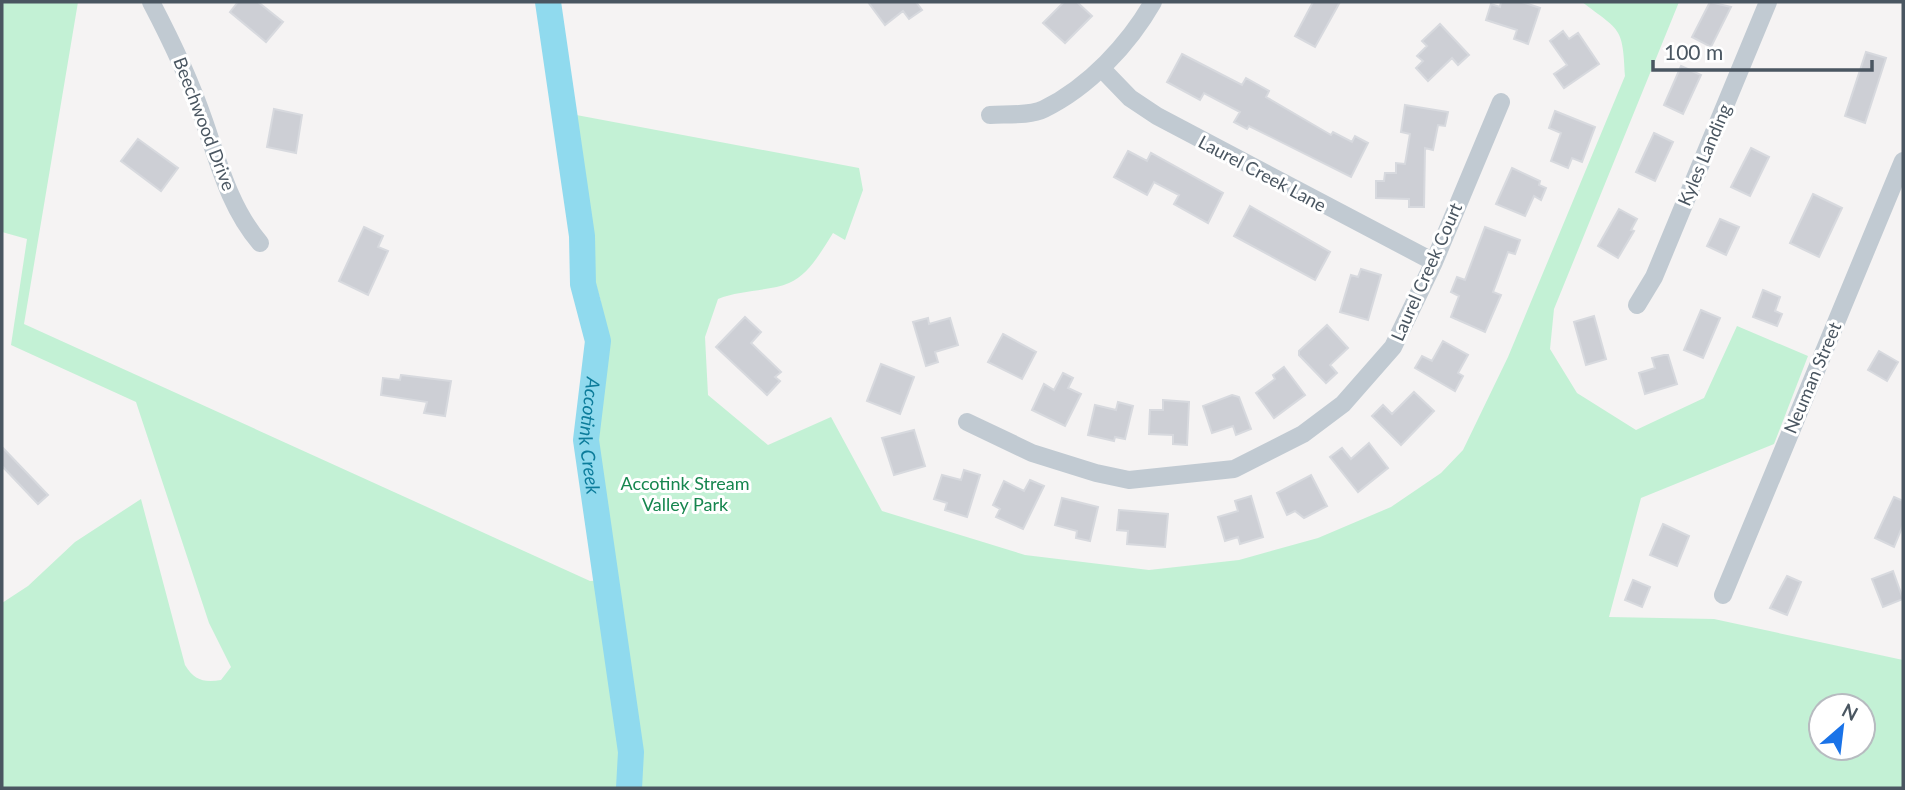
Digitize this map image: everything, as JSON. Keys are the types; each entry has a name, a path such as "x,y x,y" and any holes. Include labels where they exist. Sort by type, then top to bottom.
{"street":[{"name":"Beechwood Drive","path":"151,2 175,48 214,156 244,224 260,243"},
{"path":"990,116 1043,110 1102,69 1139,26 1153,2"},
{"name":"Kyles Landing","path":"1637,305 1659,265 1768,2"},
{"name":"Laurel Creek Lane","path":"1102,69 1130,98 1157,116 1434,262"},
{"name":"Laurel Creek Court","path":"967,422 1032,453 1096,474 1129,480 1234,469 1303,434 1343,404 1393,347 1434,262 1501,102"},
{"name":"Neuman Street","path":"1723,595 1903,161"}],"green space":[{"name":"Accotink Stream Valley Park","path":"2,2 78,2 24,324 590,581 606,580 586,440 601,302 592,271 592,244 571,114 859,168 863,190 845,240 833,233 809,268 789,283 718,299 705,337 708,395 768,445 831,417 882,511 1025,555 1149,570 1239,560 1318,538 1391,507 1441,473 1463,450 1508,357 1625,76 1623,47 1617,31 1582,2 1679,2 1554,309 1550,349 1577,393 1636,430 1704,398 1737,326 1808,356 1774,444 1641,498 1609,617 1714,619 1903,660 1903,788 2,788 2,603 28,586 75,542 141,499 185,665 196,677 209,681 221,680 231,667 209,623 136,402 11,345 27,239 2,232"}],"building":[{"path":"238,2 258,2 283,22 266,42 230,12"},
{"path":"868,2 916,2 922,10 909,19 903,11 885,25"},
{"path":"1064,2 1077,2 1092,16 1065,43 1043,23"},
{"path":"1313,2 1340,2 1315,47 1295,36"},
{"path":"1501,2 1522,2 1540,8 1528,44 1514,39 1517,30 1486,20 1491,4 1500,7"},
{"path":"1710,2 1731,7 1711,47 1692,37"},
{"path":"1440,24 1469,55 1458,65 1452,58 1428,81 1416,68 1423,61 1417,56 1427,46 1422,41"},
{"path":"1563,31 1569,39 1578,33 1599,64 1564,88 1554,74 1567,65 1550,41"},
{"path":"1866,52 1886,58 1865,123 1845,116"},
{"path":"1182,54 1242,85 1246,78 1269,91 1266,97 1331,135 1333,132 1352,142 1355,136 1368,143 1351,177 1249,126 1247,129 1234,122 1240,112 1204,93 1200,100 1167,82"},
{"path":"1681,66 1701,75 1683,114 1664,105"},
{"path":"1405,105 1448,112 1445,126 1438,125 1433,150 1425,148 1424,207 1409,207 1409,199 1376,198 1376,181 1384,181 1385,173 1396,173 1396,163 1405,164 1410,134 1401,132"},
{"path":"274,109 302,115 296,153 267,147"},
{"path":"1555,111 1595,127 1582,162 1572,158 1568,168 1551,161 1561,133 1549,128"},
{"path":"1654,133 1673,142 1655,181 1636,172"},
{"path":"138,139 178,168 161,191 121,161"},
{"path":"1751,148 1769,157 1750,196 1731,187"},
{"path":"1128,151 1147,161 1151,153 1223,193 1208,223 1174,204 1179,195 1154,182 1147,195 1114,177"},
{"path":"1512,168 1540,181 1539,185 1546,188 1541,200 1534,196 1525,216 1496,204"},
{"path":"1813,194 1842,208 1819,257 1790,243"},
{"path":"1250,206 1330,252 1315,280 1234,236"},
{"path":"1619,209 1637,219 1631,230 1634,231 1618,258 1598,246"},
{"path":"1720,219 1739,227 1726,255 1707,246"},
{"path":"364,227 383,236 378,247 388,251 368,295 339,281"},
{"path":"1485,227 1520,240 1515,254 1508,252 1493,292 1501,295 1485,332 1451,317 1459,296 1451,292 1457,277 1465,280"},
{"path":"1361,269 1381,275 1368,320 1340,312 1351,275 1358,277"},
{"path":"1763,290 1780,297 1775,311 1782,314 1777,326 1753,317"},
{"path":"1701,310 1720,318 1703,358 1684,350"},
{"path":"1594,316 1606,359 1586,365 1574,322"},
{"path":"745,317 761,332 751,343 781,372 775,377 780,381 767,395 716,347"},
{"path":"928,318 929,324 950,318 958,345 935,352 938,362 926,366 913,322"},
{"path":"1327,325 1348,348 1330,365 1337,373 1326,383 1299,355 1299,351"},
{"path":"1003,334 1036,352 1022,379 988,362"},
{"path":"1443,341 1468,355 1458,373 1463,376 1455,391 1415,368 1422,356 1432,361"},
{"path":"1879,351 1898,362 1887,381 1868,370"},
{"path":"1668,355 1677,384 1645,394 1639,373 1655,368 1652,358"},
{"path":"881,364 914,377 900,414 867,401"},
{"path":"1284,367 1305,395 1274,418 1256,393 1275,379 1273,375"},
{"path":"1063,373 1073,378 1068,388 1081,394 1065,426 1032,410 1044,384 1054,390"},
{"path":"401,375 451,381 445,416 424,413 427,402 381,395 383,378 400,380"},
{"path":"1414,392 1434,411 1401,445 1372,416 1383,405 1392,414"},
{"path":"1232,395 1239,397 1251,429 1236,435 1233,426 1212,433 1203,406"},
{"path":"1163,400 1189,402 1187,445 1173,444 1173,435 1149,434 1150,410 1163,410"},
{"path":"1118,402 1133,406 1125,439 1115,437 1114,441 1088,435 1095,405 1116,410"},
{"path":"914,430 925,466 894,475 882,438"},
{"path":"1369,443 1388,468 1358,492 1330,457 1342,448 1351,459"},
{"path":"2,447 48,495 38,504 2,466"},
{"path":"964,470 980,475 967,517 945,510 947,503 934,499 942,475 961,480"},
{"path":"1311,475 1327,506 1304,518 1295,511 1287,515 1277,493"},
{"path":"1030,480 1044,486 1023,529 996,517 1000,509 993,505 1004,481 1024,491"},
{"path":"1251,496 1263,537 1240,544 1238,537 1225,541 1218,517 1238,511 1235,501"},
{"path":"1894,497 1903,501 1903,525 1894,547 1875,538"},
{"path":"1062,498 1098,507 1090,541 1076,538 1077,531 1055,525"},
{"path":"1119,510 1168,514 1165,547 1127,544 1128,531 1117,530"},
{"path":"1663,524 1689,536 1677,566 1650,555"},
{"path":"1893,571 1903,599 1883,607 1872,579"},
{"path":"1787,576 1801,582 1787,615 1770,608"},
{"path":"1633,580 1650,587 1642,607 1625,600"}],"waterway":[{"name":"Accotink Creek","path":"548,2 582,236 583,284 598,341 586,440 631,752 629,788"}]}
